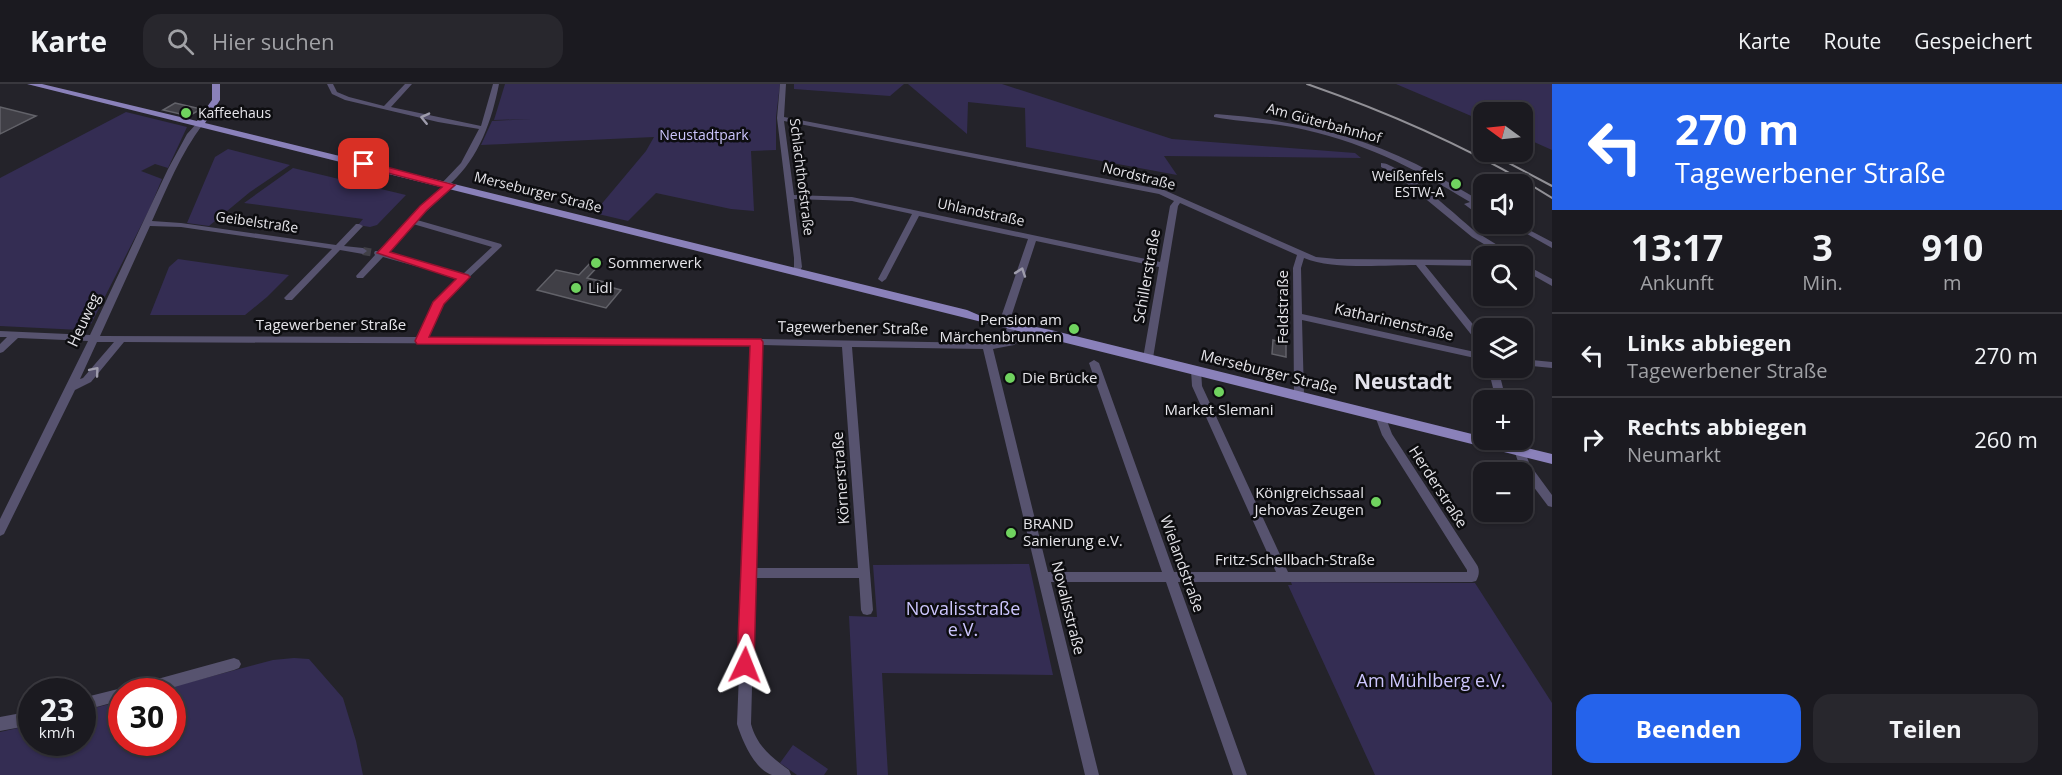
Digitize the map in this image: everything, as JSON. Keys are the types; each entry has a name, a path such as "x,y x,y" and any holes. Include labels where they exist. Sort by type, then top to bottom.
{"main road":[{"name":"Merseburger Straße","path":"31,84 967,314 994,323 1009,322 1029,329 1149,354 1196,370 1473,437"},
{"path":"199,124 216,100 216,84"},
{"name":"Merseburger Straße","path":"1525,450 1552,459"}],"street":[{"path":"330,84 334,93 341,97 483,128"},
{"path":"386,108 409,84"},
{"path":"360,276 378,253 459,172 483,128 496,84"},
{"name":"Schlachthofstraße","path":"783,84 780,118 798,258 798,267 795,272"},
{"name":"Am Güterbahnhof","path":"1216,116 1258,119 1351,142 1403,161 1473,201"},
{"name":"Nordstraße","path":"780,118 1157,191 1301,255 1332,262 1473,263"},
{"name":"Heuweg","path":"0,531 71,388 178,157 199,124"},
{"path":"1403,161 1405,165 1473,208"},
{"path":"1384,165 1402,175 1475,235 1493,246"},
{"name":"Uhlandstraße","path":"791,197 852,199 1163,265"},
{"name":"Schillerstraße","path":"1149,354 1174,206 1179,200"},
{"path":"882,279 917,212"},
{"path":"411,221 498,246 438,302 421,341"},
{"name":"Geibelstraße","path":"146,223 181,225 363,251"},
{"path":"289,298 359,226"},
{"path":"1532,234 1552,245"},
{"path":"987,345 1005,338 1033,237"},
{"path":"378,253 464,277"},
{"name":"Feldstraße","path":"1299,396 1297,268 1301,255"},
{"path":"1419,263 1473,331"},
{"path":"1533,272 1552,283"},
{"name":"Katharinenstraße","path":"1298,316 1473,355"},
{"name":"Tagewerbener Straße","path":"0,334 92,339 987,345 1008,344 1029,329"},
{"path":"0,350 15,335"},
{"path":"71,388 87,380 122,339"},
{"path":"757,342 744,724 752,747 759,757 784,775"},
{"name":"Körnerstraße","path":"847,344 867,610"},
{"name":"Novalisstraße","path":"987,345 1092,775"},
{"name":"Wielandstraße","path":"1094,363 1240,775"},
{"path":"1533,363 1552,365"},
{"path":"1196,370 1197,386 1284,576"},
{"name":"Herderstraße","path":"1380,416 1383,429 1474,574"},
{"path":"1515,450 1552,503"},
{"path":"748,573 864,573"},
{"name":"Fritz-Schellbach-Straße","path":"1043,577 1466,578 1474,574"},
{"path":"183,678 234,664"},
{"path":"0,724 18,721"}],"green space":[{"name":"Neustadtpark","path":"505,84 780,84 776,117 776,150 751,151 754,211 731,209 656,193 628,221 594,213 646,151 654,137 481,145 492,121 532,119 494,120"},
{"path":"794,84 904,84 890,96 794,89"},
{"path":"908,84 1002,84 1172,139 1355,153 1361,158 1164,156 1177,175 1026,147 1025,108 968,102 967,134"},
{"path":"1396,84 1552,84 1552,150 1533,141 1533,102 1473,102 1473,117"},
{"path":"126,112 187,127 168,168 155,164 141,171 162,179 150,208 91,324 80,330 0,326 0,178"},
{"path":"228,149 290,165 250,192 209,226 187,223 215,157"},
{"path":"293,168 406,195 377,225 370,227 358,225 363,219 244,203"},
{"path":"178,259 289,275 245,315 150,315 169,267"},
{"name":"Novalisstraße e.V.","path":"1029,564 1053,675 882,673 888,775 857,775 849,616 877,617 873,565"},
{"name":"Am Mühlberg e.V.","path":"1291,582 1475,583 1552,703 1552,775 1375,775 1288,585 1292,585"},
{"path":"309,659 343,698 363,775 0,775 0,732 18,728 18,756 96,756 96,708 108,704 108,756 186,756 186,683 273,660"},
{"path":"793,745 828,769 824,775 797,775 780,763"}],"building":[{"name":"Kaffeehaus","path":"175,103 201,109 189,116 163,110"},
{"path":"0,107 36,116 0,134"},
{"name":"Lidl","path":"594,259 602,262 587,278 609,283 606,286 621,290 606,308 537,290 556,270 579,275"},
{"path":"1273,340 1286,344 1286,357 1272,354"}],"tunnel":[{"path":"363,251 374,253"}],"railway":[{"path":"1307,84 1433,134 1493,164 1552,198"},
{"path":"1507,162 1552,186"}],"place":[{"name":"Kaffeehaus","path":"186,113"},
{"name":"Weißenfels ESTW-A","path":"1456,184"},
{"name":"Sommerwerk","path":"596,263"},
{"name":"Lidl","path":"576,288"},
{"name":"Pension am Märchenbrunnen","path":"1074,329"},
{"name":"Die Brücke","path":"1010,378"},
{"name":"Market Slemani","path":"1219,392"},
{"name":"Königreichssaal Jehovas Zeugen","path":"1376,502"},
{"name":"BRAND Sanierung e.V.","path":"1011,533"}],"district":[{"name":"Neustadt","path":"1403,382"}],"route":[{"path":"364,164 450,185 424,208 382,253 464,277 438,302 421,341 757,342 745,665"}]}
